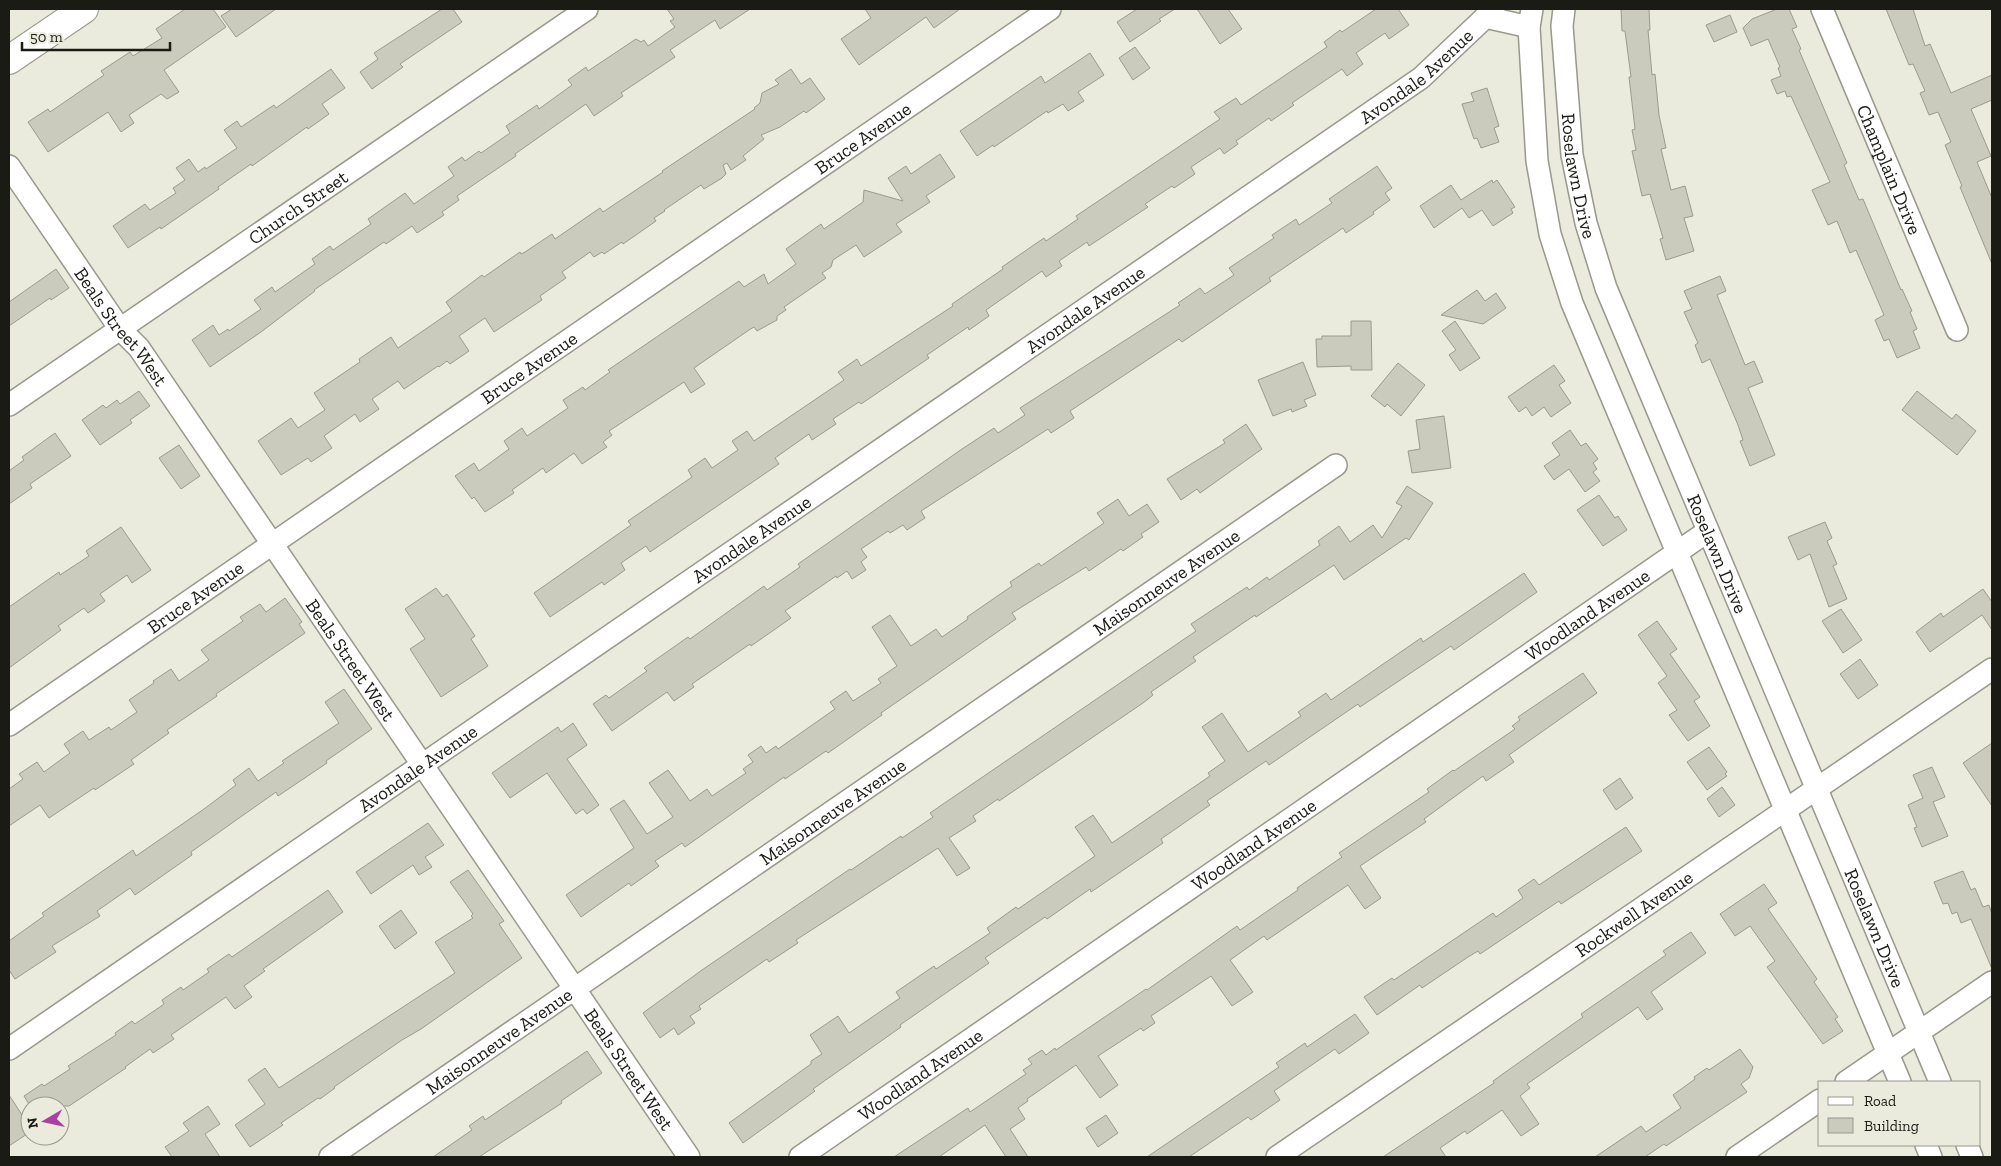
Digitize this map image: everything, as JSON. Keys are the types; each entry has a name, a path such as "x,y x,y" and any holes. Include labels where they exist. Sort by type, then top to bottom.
{"main road":[{"path":"9,60 84,9"}],"street":[{"name":"Church Street","path":"9,405 587,9"},
{"name":"Bruce Avenue","path":"9,725 1050,9"},
{"name":"Roselawn Drive","path":"1564,9 1562,26 1572,156 1586,223 1606,288 1940,1081"},
{"name":"Champlain Drive","path":"1822,9 1957,330"},
{"name":"Avondale Avenue","path":"9,1049 1421,78 1490,13 1531,18"},
{"name":"Roselawn Drive","path":"1531,18 1537,161 1550,234 1572,303 1900,1081"},
{"name":"Beals Street West","path":"9,166 120,329 139,348 689,1157"},
{"name":"Maisonneuve Avenue","path":"330,1157 1336,465"},
{"name":"Woodland Avenue","path":"800,1157 1708,532"},
{"name":"Rockwell Avenue","path":"1277,1157 1992,669"},
{"path":"1847,1081 1992,982"},
{"path":"1737,1157 1818,1101"}],"building":[{"path":"185,9 213,9 226,27 164,70 179,92 167,99 161,94 129,115 134,123 121,132 108,112 48,152 28,122 48,109 50,112 104,75 101,71 130,52 133,56 162,38 156,29"},
{"path":"232,9 276,9 236,37 221,16"},
{"path":"442,9 453,9 462,22 400,64 403,67 372,89 360,72 378,59 374,53"},
{"path":"667,9 750,9 720,29 715,20 670,50 675,57 621,93 623,96 594,116 586,104 515,154 516,156 457,196 459,200 442,212 444,215 417,233 412,226 386,244 384,242 314,290 261,332 210,367 192,340 213,325 219,335 228,329 229,331 261,309 254,300 272,287 275,292 315,264 312,259 330,246 333,250 371,224 368,219 405,193 414,204 454,176 448,167 462,157 465,161 479,151 481,153 510,133 506,126 537,105 539,109 572,85 568,80 586,67 588,71 636,39 641,42 644,40 648,46 675,27 670,21 674,19"},
{"path":"865,9 960,9 934,28 926,17 859,65 841,39 871,18"},
{"path":"1137,9 1175,9 1130,42 1117,22"},
{"path":"1197,9 1228,9 1242,29 1220,44"},
{"path":"1376,9 1398,9 1409,25 1389,39 1385,33 1356,53 1363,64 1347,76 1342,69 1292,103 1294,105 1271,121 1269,118 1236,141 1238,144 1224,154 1220,148 1191,167 1195,174 1174,188 1172,186 1145,204 1148,207 1089,246 1087,242 1059,261 1062,266 1046,277 1042,271 986,310 989,316 969,330 968,327 927,355 929,358 861,404 859,402 833,419 836,424 812,440 809,434 775,458 779,464 650,552 646,546 621,563 625,570 604,585 602,582 550,617 534,593 631,525 628,521 692,477 688,470 705,458 712,468 738,450 732,441 747,431 754,441 844,380 838,372 857,359 861,366 953,306 952,304 1003,269 1002,267 1044,238 1046,241 1078,219 1076,216 1220,119 1214,112 1236,98 1241,105 1327,47 1324,42 1340,30 1342,32"},
{"path":"1621,9 1649,9 1650,30 1648,30 1652,75 1655,74 1659,115 1666,148 1661,149 1671,190 1685,186 1693,216 1684,218 1694,251 1666,260 1660,239 1663,238 1650,194 1642,196 1632,151 1636,150 1632,130 1635,129 1629,77 1631,77 1625,31 1622,31"},
{"path":"1777,9 1789,9 1797,27 1792,29 1801,49 1799,50 1847,163 1844,165 1859,200 1863,199 1901,290 1912,311 1910,312 1917,329 1913,331 1920,348 1897,358 1889,339 1884,341 1875,320 1884,315 1856,250 1850,253 1837,221 1828,225 1812,190 1830,182 1791,96 1787,97 1785,91 1777,94 1771,80 1781,76 1778,68 1780,67 1768,39 1751,46 1743,28 1752,19"},
{"path":"1886,9 1913,9 1925,46 1930,44 1951,93 1992,75 1992,100 1971,109 1991,156 1977,162 1992,198 1992,264 1945,145 1951,142 1938,112 1929,115 1920,93 1925,91 1913,64 1909,65"},
{"path":"1730,15 1737,32 1714,42 1706,25"},
{"path":"1135,47 1150,68 1133,80 1119,58"},
{"path":"1090,53 1104,75 1078,92 1084,101 1068,111 1063,104 1048,113 1047,111 994,147 993,145 977,156 960,131 1041,76 1045,83"},
{"path":"331,69 345,88 322,104 329,114 308,129 307,127 252,166 251,164 218,187 219,189 161,229 160,227 128,248 113,226 145,204 150,210 176,193 173,188 185,180 176,168 189,159 198,172 205,167 206,169 237,148 224,130 237,121 241,127 274,105 276,108"},
{"path":"791,69 801,84 810,78 825,99 806,113 804,111 780,127 761,135 764,139 743,156 746,160 731,170 727,163 723,165 726,174 722,178 704,189 701,185 664,210 654,218 656,221 623,244 622,242 604,254 602,252 594,257 590,252 562,272 566,278 540,296 542,300 494,332 485,318 459,336 469,351 450,364 447,361 438,366 404,389 398,381 372,399 379,409 360,422 355,414 324,436 332,448 311,462 308,458 281,475 258,441 291,418 298,428 325,410 314,393 360,362 359,359 391,337 398,348 452,311 446,302 482,275 484,277 520,252 521,254 525,252 552,234 555,239 600,208 603,212 663,172 755,109 760,103 762,93 779,84 775,80"},
{"path":"1487,88 1499,126 1494,128 1499,142 1481,148 1477,138 1474,139 1462,104 1474,101 1471,93"},
{"path":"940,154 955,177 926,196 930,202 896,224 902,232 864,257 856,245 833,260 831,267 822,273 826,278 784,307 786,310 777,316 777,320 757,331 754,327 694,368 705,384 691,393 684,382 609,431 612,435 603,442 607,447 582,464 574,453 546,473 543,468 512,490 514,493 485,512 474,497 472,499 455,476 474,463 479,471 509,449 504,441 522,428 527,436 568,408 563,400 583,387 585,390 610,372 608,370 739,281 744,287 764,274 768,284 796,264 786,249 821,224 824,229 863,202 864,190 903,201 888,178 906,166 911,174"},
{"path":"1377,166 1392,188 1385,193 1390,200 1373,212 1374,214 1346,233 1343,228 1269,278 1271,281 1182,342 1179,339 1070,411 1074,418 1051,433 1048,429 921,511 925,518 907,530 903,525 890,533 888,531 861,549 867,557 861,562 866,570 852,579 847,571 837,578 836,576 785,611 791,618 692,684 694,687 674,701 667,692 612,731 593,704 606,695 609,698 647,671 644,668 688,637 690,639 764,586 767,590 800,567 798,564 962,449 994,428 998,433 1025,415 1020,408 1180,305 1178,303 1200,288 1205,294 1234,275 1229,268 1274,238 1272,235 1296,219 1299,225 1332,203 1329,199"},
{"path":"1492,180 1493,183 1497,180 1515,207 1511,209 1513,213 1493,226 1482,210 1469,218 1462,208 1434,228 1420,206 1451,185 1461,200"},
{"path":"56,269 69,288 51,300 50,298 9,326 9,302"},
{"path":"1720,276 1726,291 1717,295 1745,365 1754,361 1763,382 1748,388 1775,455 1750,466 1740,441 1743,440 1738,425 1710,359 1702,363 1695,345 1698,343 1684,312 1692,309 1684,291"},
{"path":"1477,290 1485,301 1496,293 1506,308 1483,324 1441,315"},
{"path":"1351,321 1371,321 1372,370 1351,370 1351,366 1317,367 1316,339 1322,339 1322,336 1351,336"},
{"path":"1455,321 1480,358 1460,371 1449,355 1456,350 1442,331"},
{"path":"1303,362 1316,395 1304,400 1307,406 1292,412 1291,409 1273,416 1258,380"},
{"path":"1398,363 1425,385 1401,416 1387,404 1385,407 1371,396"},
{"path":"1554,365 1565,381 1559,385 1571,403 1551,417 1544,407 1532,416 1526,407 1519,412 1508,397"},
{"path":"139,391 150,406 130,420 132,423 100,445 82,420 103,405 106,408 117,400 120,404"},
{"path":"1917,391 1952,419 1956,414 1976,431 1957,455 1902,410"},
{"path":"1444,416 1451,468 1412,473 1408,451 1420,449 1416,420"},
{"path":"1246,424 1262,449 1200,493 1197,489 1181,500 1167,479 1225,443 1223,440"},
{"path":"1570,430 1581,446 1586,443 1598,459 1593,463 1597,469 1593,472 1600,481 1585,492 1569,469 1554,480 1544,466 1560,455 1552,443"},
{"path":"55,433 71,456 30,484 32,488 9,504 9,471 24,460 22,457"},
{"path":"179,445 200,476 181,489 159,458"},
{"path":"1407,486 1433,503 1409,540 1406,538 1344,580 1334,565 1256,617 1255,615 1193,657 1196,661 1151,692 1153,695 1143,703 999,801 998,799 973,816 976,821 949,838 970,868 957,876 938,848 796,940 798,943 769,962 767,959 699,1006 701,1009 690,1016 695,1023 678,1035 674,1028 660,1038 643,1013 702,970 850,869 933,817 930,813 1196,631 1191,624 1247,587 1249,590 1267,577 1269,580 1320,545 1318,541 1339,526 1350,542 1373,525 1382,538 1402,506 1396,503"},
{"path":"1599,495 1615,518 1618,516 1627,530 1603,546 1577,510"},
{"path":"1118,499 1129,516 1147,504 1159,522 1141,534 1143,537 1123,551 1121,549 1089,571 1086,567 1012,613 1016,619 881,713 882,715 828,753 826,751 785,779 784,777 685,847 682,843 655,861 659,866 631,886 629,883 581,917 566,895 634,848 610,809 624,800 647,834 673,817 649,783 668,770 690,801 707,789 712,796 746,773 743,769 753,762 748,755 761,746 766,753 776,746 778,749 835,709 830,702 846,691 853,701 881,683 878,679 897,666 872,627 890,615 911,646 936,629 942,637 1012,586 1010,582 1039,563 1041,566 1104,523 1097,513"},
{"path":"1825,522 1832,538 1827,541 1837,564 1833,566 1847,599 1829,607 1810,554 1798,560 1788,537"},
{"path":"121,527 151,570 132,583 127,575 100,594 105,601 88,613 84,608 58,626 61,630 9,668 9,607 59,572 60,575 89,556 86,551"},
{"path":"1524,573 1537,592 1454,650 1451,646 1360,707 1358,704 1269,765 1266,761 1207,801 1210,805 1161,839 1163,843 1091,892 1090,889 985,958 989,963 900,1025 901,1027 813,1089 815,1091 743,1143 729,1123 822,1054 810,1035 838,1016 849,1033 900,998 896,992 934,966 936,969 990,933 987,928 1095,856 1075,827 1093,815 1112,843 1210,776 1208,773 1225,761 1202,727 1222,713 1248,752 1301,716 1298,712 1326,693 1331,700 1421,638 1423,642"},
{"path":"436,588 443,597 447,594 475,636 471,639 488,666 441,697 410,649 425,639 405,609"},
{"path":"1983,589 1992,602 1992,630 1982,615 1930,652 1916,632 1941,613 1943,617"},
{"path":"285,598 302,622 299,624 305,633 167,730 169,733 131,760 134,764 95,790 94,788 49,818 40,805 9,826 9,789 23,779 19,774 37,762 44,772 70,753 64,744 83,731 89,740 109,727 111,730 137,712 129,700 154,683 153,681 171,669 179,681 209,660 201,650 243,621 240,617 260,604 266,612"},
{"path":"1841,609 1862,640 1843,653 1822,621"},
{"path":"1657,621 1677,649 1670,654 1700,697 1694,701 1710,726 1688,741 1669,715 1677,710 1658,683 1667,676 1638,635"},
{"path":"1860,659 1878,685 1858,699 1840,674"},
{"path":"1583,673 1597,693 1509,755 1514,762 1486,781 1483,776 1424,819 1426,822 1360,866 1381,898 1365,909 1348,885 1267,940 1264,936 1230,960 1253,992 1232,1006 1211,976 1151,1016 1155,1023 1143,1031 1141,1028 1098,1056 1118,1085 1100,1098 1076,1065 1027,1099 1028,1101 1018,1108 1025,1119 1010,1129 1028,1157 1006,1157 985,1125 939,1157 894,1157 968,1108 970,1112 1026,1074 1023,1070 1032,1064 1028,1059 1042,1050 1046,1055 1055,1048 1056,1050 1147,990 1237,926 1240,930 1298,890 1297,888 1342,857 1339,853 1429,792 1427,789 1453,770 1515,729 1512,726 1520,720 1518,717"},
{"path":"344,689 372,729 326,761 327,763 278,796 276,792 191,852 192,855 135,895 130,888 97,911 100,916 52,946 56,952 15,979 9,970 9,941 44,916 42,913 133,850 136,856 204,809 236,785 233,780 249,768 258,781 284,763 282,761 339,723 325,702"},
{"path":"573,723 587,745 567,759 599,805 587,814 583,809 576,814 547,773 510,798 492,773 558,727 561,732"},
{"path":"1992,743 1992,806 1963,763"},
{"path":"1709,747 1727,772 1725,774 1727,776 1707,790 1687,762"},
{"path":"1932,767 1945,797 1933,802 1948,836 1922,847 1914,828 1917,827 1908,805 1923,798 1913,775"},
{"path":"1620,778 1633,798 1616,810 1603,790"},
{"path":"1722,787 1735,805 1719,817 1707,799"},
{"path":"428,823 444,845 425,857 432,867 419,875 413,865 371,894 356,872"},
{"path":"1626,827 1642,851 1561,904 1559,901 1480,954 1478,951 1422,988 1420,985 1377,1015 1364,997 1392,978 1394,980 1493,913 1496,917 1523,898 1518,890 1534,879 1539,885"},
{"path":"468,870 504,921 499,924 522,958 334,1087 320,1099 318,1098 281,1123 283,1125 250,1147 235,1125 265,1104 248,1080 265,1068 279,1088 455,973 435,942 473,918 471,916 473,914 450,882"},
{"path":"1963,871 1971,890 1975,888 1983,907 1989,905 1992,914 1992,969 1971,919 1961,923 1957,912 1952,914 1948,903 1943,904 1934,882"},
{"path":"1764,884 1777,903 1768,909 1817,979 1814,982 1838,1017 1835,1019 1843,1031 1823,1044 1767,967 1775,961 1750,926 1735,936 1720,914"},
{"path":"328,890 343,912 263,969 265,971 244,986 252,997 235,1009 226,997 171,1035 174,1039 153,1053 150,1049 126,1068 70,1105 70,1096 24,1096 70,1069 68,1066 116,1035 115,1033 132,1021 135,1024 164,1004 162,1000 181,987 183,990 209,972 207,969 229,954 232,957"},
{"path":"401,910 417,933 395,949 379,926"},
{"path":"1691,932 1706,953 1651,992 1663,1009 1647,1020 1638,1007 1527,1084 1530,1088 1520,1096 1539,1124 1521,1136 1502,1110 1467,1134 1465,1131 1440,1148 1446,1157 1383,1157 1494,1083 1493,1081 1583,1017 1581,1014 1666,955 1663,951"},
{"path":"1355,1014 1369,1033 1339,1054 1335,1049 1274,1091 1280,1100 1251,1120 1248,1117 1189,1157 1147,1157 1279,1067 1276,1063 1305,1043 1307,1047"},
{"path":"1740,1049 1753,1067 1749,1078 1741,1084 1747,1092 1666,1146 1664,1144 1645,1157 1595,1157 1641,1126 1646,1132 1681,1108 1673,1095 1707,1068 1709,1070"},
{"path":"587,1051 602,1073 561,1101 562,1103 479,1157 433,1157 472,1130 469,1126 483,1116 485,1120"},
{"path":"9,1095 20,1112 20,1139 9,1146"},
{"path":"208,1106 220,1124 205,1134 220,1157 172,1157 165,1147 189,1131 183,1123"},
{"path":"1106,1115 1118,1133 1098,1147 1086,1128"}]}
